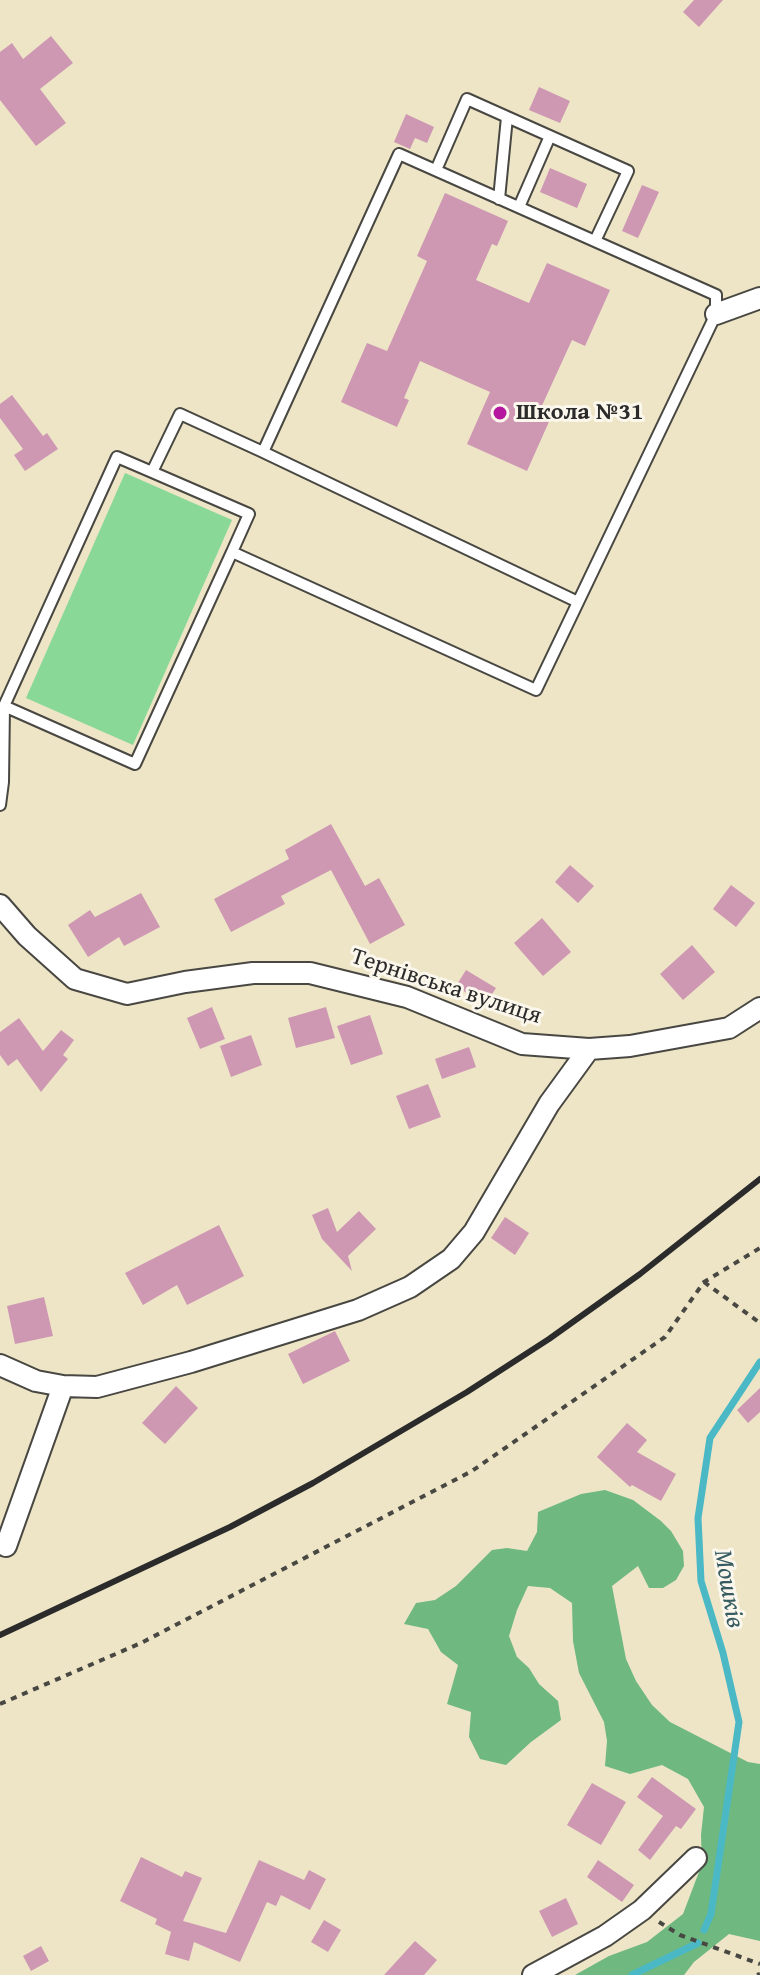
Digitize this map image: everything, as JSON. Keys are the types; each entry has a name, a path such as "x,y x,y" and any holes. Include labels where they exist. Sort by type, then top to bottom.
{"street":[{"path":"716,314 760,298"},
{"name":"Тернівська вулиця","path":"0,905 27,936 75,979 127,994 253,973 310,973 407,997 522,1044 589,1049 630,1046 729,1028 760,1008"},
{"path":"0,1365 36,1381 97,1387 191,1362 358,1310 410,1287 451,1259 474,1232 549,1104 589,1049"},
{"path":"6,1546 63,1386"},
{"path":"533,1975 605,1936 642,1910 696,1858"}],"lane":[{"path":"436,170 467,99 550,136 628,171 595,241"},
{"path":"499,199 507,117"},
{"path":"519,207 550,136"},
{"path":"232,552 536,690 716,314 716,295 399,154 263,452"},
{"path":"152,472 180,414 578,602"},
{"path":"0,805 4,706 117,457 249,514 135,764 4,706"}],"path":[{"path":"0,1704 141,1643 472,1471 665,1337 704,1282 760,1248"},
{"path":"704,1282 760,1323"},
{"path":"642,1910 680,1935 760,1964"}],"green space":[{"path":"125,473 232,520 133,745 26,698"},
{"path":"605,1490 633,1500 661,1521 683,1551 684,1566 676,1580 663,1588 649,1588 638,1566 612,1586 626,1659 636,1681 652,1705 670,1722 748,1762 760,1764 760,1941 729,1934 694,1962 684,1975 575,1975 609,1956 647,1942 683,1914 702,1864 704,1807 688,1779 662,1765 630,1774 605,1766 607,1741 604,1722 579,1673 573,1641 572,1603 550,1588 528,1586 517,1610 509,1636 517,1657 558,1701 561,1720 506,1765 480,1759 469,1737 471,1712 447,1704 458,1665 441,1652 428,1629 404,1624 416,1603 435,1600 456,1586 492,1550 507,1548 527,1551 537,1532 538,1512 581,1494"}],"building":[{"path":"694,0 723,0 699,27 683,12"},
{"path":"51,36 73,63 40,89 66,123 36,146 0,100 0,52 12,43 23,59"},
{"path":"539,87 570,101 560,123 529,110"},
{"path":"406,114 434,127 427,143 415,138 410,149 394,142"},
{"path":"550,168 587,184 577,208 540,192"},
{"path":"642,185 659,192 638,238 622,231"},
{"path":"445,193 508,221 497,246 492,244 476,280 529,303 547,263 610,290 585,346 572,340 540,410 552,415 527,471 467,444 490,392 420,361 404,398 409,400 397,427 341,402 367,343 387,351 427,261 417,256"},
{"path":"12,395 43,436 47,433 58,449 25,471 14,455 23,449 0,418 0,404"},
{"path":"331,824 365,886 379,878 405,925 370,944 331,870 281,896 285,904 231,932 214,899 289,859 285,850"},
{"path":"570,865 594,886 578,903 555,882"},
{"path":"731,885 755,903 736,927 713,909"},
{"path":"141,893 160,927 124,946 119,937 88,957 68,925 90,910 95,917"},
{"path":"542,918 571,952 543,976 514,943"},
{"path":"692,945 715,972 683,1000 660,974"},
{"path":"466,970 496,988 485,1005 456,986"},
{"path":"212,1007 225,1039 200,1049 187,1018"},
{"path":"326,1007 335,1038 296,1048 288,1018"},
{"path":"370,1015 383,1054 351,1065 337,1026"},
{"path":"19,1018 43,1051 61,1030 74,1040 63,1055 68,1059 41,1092 17,1059 8,1066 0,1055 0,1032"},
{"path":"251,1035 262,1065 231,1077 220,1046"},
{"path":"469,1047 476,1067 442,1079 435,1059"},
{"path":"428,1084 441,1117 409,1129 396,1096"},
{"path":"328,1208 337,1232 359,1211 376,1229 348,1256 352,1271 322,1239 312,1215"},
{"path":"505,1217 529,1233 515,1255 491,1238"},
{"path":"219,1225 244,1276 187,1305 177,1285 143,1305 125,1273"},
{"path":"44,1297 53,1336 15,1344 7,1306"},
{"path":"335,1331 350,1361 303,1384 288,1354"},
{"path":"176,1386 198,1408 165,1444 142,1423"},
{"path":"760,1388 760,1412 748,1423 737,1410"},
{"path":"627,1423 647,1440 637,1452 676,1474 661,1501 632,1485 630,1487 597,1457"},
{"path":"652,1777 696,1809 681,1829 676,1826 650,1860 638,1850 663,1816 637,1797"},
{"path":"592,1783 626,1802 601,1845 567,1825"},
{"path":"141,1857 182,1877 185,1871 202,1878 183,1921 226,1933 259,1860 304,1880 309,1870 326,1879 310,1910 281,1895 276,1906 267,1902 240,1962 194,1942 189,1961 165,1954 171,1932 155,1924 157,1919 120,1901"},
{"path":"598,1860 634,1885 622,1902 587,1877"},
{"path":"566,1898 578,1924 552,1937 539,1911"},
{"path":"324,1920 341,1930 328,1952 311,1942"},
{"path":"415,1941 437,1960 424,1975 384,1975"},
{"path":"41,1946 49,1961 31,1971 23,1956"}],"waterway":[{"name":"Мошків","path":"704,1930 711,1914 739,1722 723,1653 701,1581 698,1518 710,1438 760,1362"},
{"name":"Мошків","path":"632,1975 698,1943"}],"railway":[{"path":"0,1635 230,1527 313,1483 467,1392 549,1339 640,1274 760,1179"}],"place":[{"name":"Школа №31","path":"500,413"}]}
